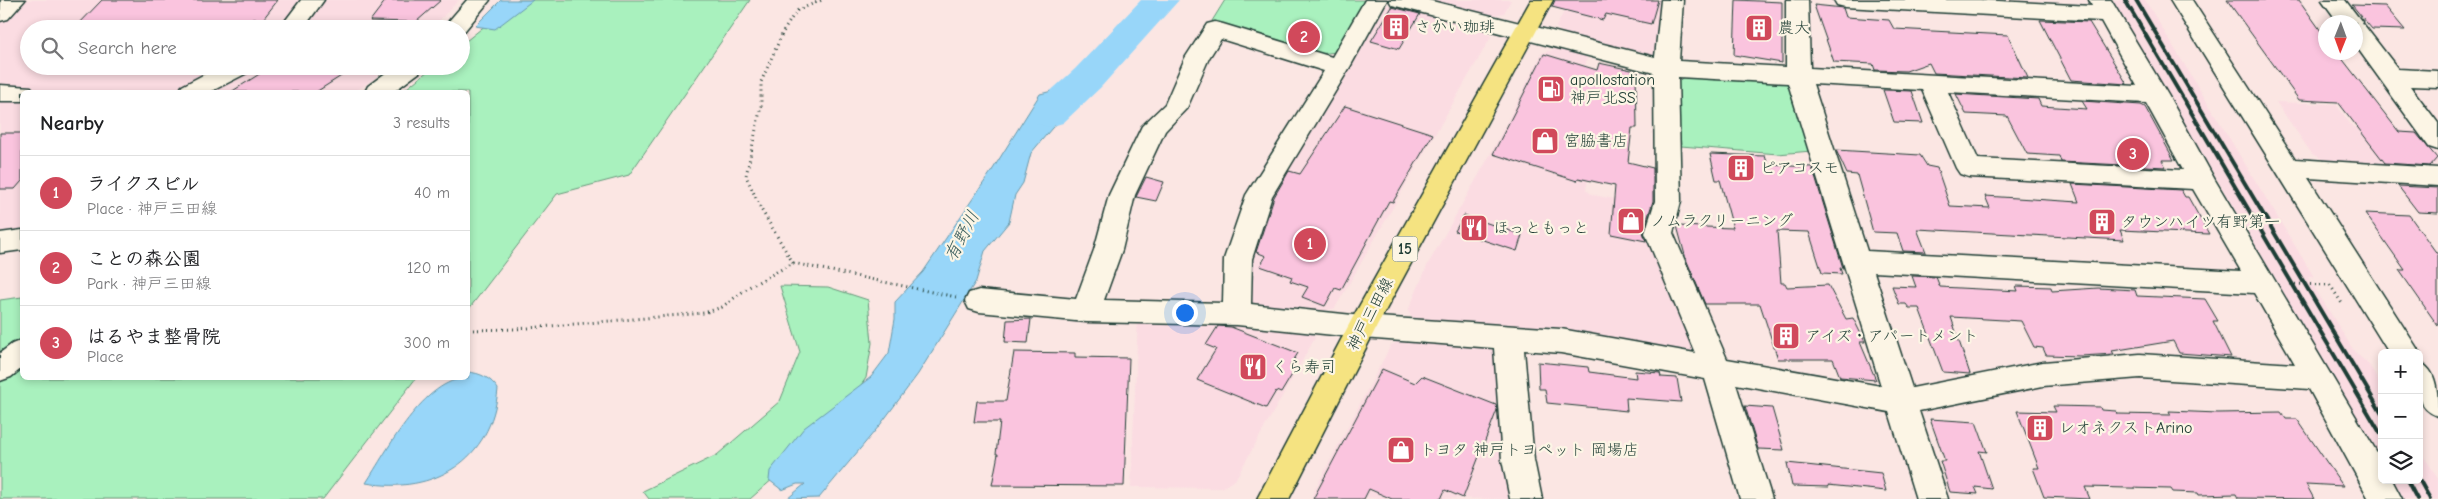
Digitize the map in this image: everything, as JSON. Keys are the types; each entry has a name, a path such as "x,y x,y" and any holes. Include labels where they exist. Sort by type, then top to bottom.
{"main road":[{"name":"神戸三田線","path":"1272,499 1362,327 1542,0"}],"street":[{"path":"0,14 14,0"},
{"path":"298,20 313,0"},
{"path":"462,20 479,0"},
{"path":"1236,314 1238,259 1259,195 1338,67 1376,0"},
{"path":"1400,0 1666,68 1932,84 2156,94"},
{"path":"1672,0 1666,68 1668,201 1660,233 1718,370 1756,499"},
{"path":"1797,0 1798,76 1932,499"},
{"path":"1846,0 2104,7 2156,94 2202,180 2386,499"},
{"path":"2180,0 2402,349"},
{"path":"2333,0 2345,15"},
{"path":"1086,311 1108,250 1122,195 1155,126 1175,108 1209,27 1338,67"},
{"path":"2363,39 2438,141"},
{"path":"195,90 223,75"},
{"path":"380,90 399,75"},
{"path":"2391,77 2438,79"},
{"path":"1932,84 1969,168 2202,180"},
{"path":"0,93 20,93"},
{"path":"2288,168 2438,177"},
{"path":"0,243 20,240"},
{"path":"1858,261 2263,283"},
{"path":"979,301 1086,311 1236,314 1362,327 1561,341 1902,402 2043,374 2140,366 2316,377"},
{"path":"1508,336 1518,460 1526,499"},
{"path":"0,369 20,354"}],"path":[{"path":"793,263 761,209 746,176 761,106 760,82 783,32 796,11 822,0"},
{"path":"470,330 516,329 704,313 722,307 749,287 793,263 895,286 979,301"},
{"path":"2263,283 2330,285 2337,296"}],"shaded area":[{"path":"0,0 459,0 440,20 20,20 20,75 379,75 358,90 20,90 20,232 0,235"},
{"path":"1423,0 1511,0 1504,13 1487,17"},
{"path":"1570,0 1664,0 1657,54 1643,57 1566,37 1556,27"},
{"path":"2112,0 2145,0 2314,277 2308,277 2354,351 2369,365 2378,380 2378,454"},
{"path":"1396,4 1482,27 1491,37 1335,308 1317,313 1257,306 1246,297 1256,219 1380,7"},
{"path":"1559,48 1587,55 1584,76 1597,131 1586,190 1593,195 1659,207 1700,349 1693,355 1558,332 1413,319 1408,311 1428,264 1489,157 1542,53"},
{"path":"2276,102 2336,104 2353,128 2420,131 2438,156 2438,161 2432,167 2327,162 2312,154"},
{"path":"1138,318 1310,329 1315,338 1235,480 1221,488 1131,487"},
{"path":"1404,339 1488,346 1499,356 1512,499 1311,497 1391,345"},
{"path":"2423,455 2438,479 2438,499 2404,499 2395,484 2423,484"}],"green space":[{"path":"517,0 750,0 629,175 557,194 470,307 470,90 404,90 423,75 470,75 470,38"},
{"path":"1225,0 1366,0 1338,52 1317,54 1212,21"},
{"path":"1685,76 1781,80 1794,87 1811,151 1778,154 1681,146 1676,83"},
{"path":"780,286 828,287 868,300 872,343 866,378 830,429 750,499 649,499 643,491 717,455 780,401 800,352"},
{"path":"20,297 20,380 414,380 323,499 0,499 0,300"}],"water":[{"path":"501,0 533,0 495,29 475,26"},
{"path":"1080,69 1103,77 1091,94 1052,128 1031,153 1023,183 1015,195 1009,222 985,251 976,281 918,374 880,425 819,498 787,499 805,484 797,484 782,490 769,480 770,471 804,428 871,377 889,353 895,319 895,302 923,272 993,169 1040,94 1052,91"},
{"path":"470,372 485,377 498,389 493,414 484,435 472,453 455,467 436,477 414,483 391,485 366,483 408,418 436,390 452,381 470,380"}],"building":[{"path":"102,0 278,0 263,19 83,20"},
{"path":"386,0 441,0 418,20 371,20"},
{"path":"1555,0 1658,0 1651,24 1606,14 1603,20 1552,7"},
{"name":"農大","path":"1736,0 1782,2 1782,63 1734,55"},
{"path":"2227,0 2299,0 2318,27 2318,60 2343,60 2399,132 2416,133 2437,158 2430,166 2385,163 2338,102 2299,100"},
{"path":"1814,5 1843,8 1846,17 1889,20 1894,29 2008,35 2028,78 1934,73 1929,63 1906,71 1875,70 1873,64 1834,62"},
{"path":"2352,5 2385,6 2405,30 2372,29 2363,18 2363,15 2360,15"},
{"name":"さかい珈琲","path":"1392,7 1420,14 1399,49 1371,41"},
{"path":"2040,20 2089,22 2127,84 2071,80"},
{"path":"1544,54 1597,70 1599,63 1636,71 1637,128 1632,128 1628,162 1653,168 1653,201 1643,232 1646,241 1611,234 1615,186 1578,178 1577,181 1493,154"},
{"path":"258,75 343,75 319,90 234,90"},
{"path":"1883,90 1912,91 1923,123 1894,122"},
{"path":"1956,94 2038,99 2041,106 2087,109 2082,101 2141,105 2145,107 2174,160 2162,160 2166,167 2061,162 2059,156 2027,154 2007,116 1966,114"},
{"path":"1345,106 1433,134 1393,202 1389,201 1341,290 1335,288 1325,306 1302,297 1308,287 1290,281 1292,277 1260,266 1266,256 1256,252 1274,197 1289,171 1300,174"},
{"path":"0,133 20,133 20,183 15,189 0,189"},
{"path":"1836,150 1920,155 1927,166 1937,168 1950,206 1990,208 1985,196 2079,202 2072,184 2181,190 2185,197 2188,197 2209,234 2120,230 2124,240 1917,229 1926,252 1903,251 1897,233 1873,232 1857,175 1847,174"},
{"path":"1710,154 1765,156 1768,165 1812,167 1843,268 1840,268 1842,274 1822,273 1809,232 1777,231 1781,283 1785,283 1787,287 1828,285 1846,319 1853,318 1865,342 1860,342 1876,380 1840,377 1833,359 1778,359 1760,304 1705,304 1686,259 1677,226 1733,228 1720,180 1716,180"},
{"path":"1146,177 1164,182 1156,201 1136,197"},
{"path":"2398,186 2438,188 2438,213 2418,212"},
{"path":"2365,213 2409,215 2438,255 2438,326 2399,270 2405,270"},
{"path":"1464,215 1522,235 1517,251 1455,231"},
{"path":"1912,276 1936,277 1940,287 2018,291 2016,286 2051,287 2052,291 2098,288 2135,290 2137,296 2205,299 2218,321 2213,321 2231,357 2179,353 2173,341 2112,351 2114,354 2081,356 2046,355 2043,348 2034,347 2021,321 1951,317 1970,374 1943,372 1919,308 1909,308 1906,304 1899,304 1892,286 1916,287"},
{"path":"1031,319 1028,343 1005,342 1007,320"},
{"path":"1218,326 1231,327 1298,353 1290,366 1296,368 1281,393 1276,391 1266,408 1197,380 1216,349 1206,345"},
{"path":"1014,352 1075,353 1075,357 1129,358 1124,486 992,485 998,454 996,454 1000,422 974,422 977,401 1006,401"},
{"path":"1538,362 1588,367 1589,372 1636,378 1635,371 1660,373 1661,377 1677,378 1681,402 1626,398 1627,411 1547,403 1545,389 1539,389"},
{"path":"1382,369 1415,383 1422,376 1496,405 1497,410 1463,498 1445,490 1441,499 1392,499 1369,489 1364,499 1313,499"},
{"path":"1745,406 1772,408 1784,450 1758,449"},
{"path":"2053,406 2100,407 2101,410 2116,411 2117,414 2171,415 2169,411 2218,413 2281,412 2286,419 2297,419 2343,486 2306,484 2314,499 2238,498 2236,494 2199,495 2198,493 2173,492 2171,489 2085,487 2090,499 2044,497 2033,468 2039,468 2017,411 2056,412"},
{"path":"1930,419 1976,422 1987,452 1979,451 1992,489 1975,487 1978,494 1950,492 1940,461 1945,461"},
{"path":"1787,463 1881,473 1886,491 1828,485 1829,487 1792,486"}],"waterway":[{"name":"有野川","path":"1049,114 1088,78 1121,40 1161,0"}],"railway":[{"path":"2125,0 2378,429"},
{"path":"2136,0 2378,407"},
{"path":"2409,484 2417,499"},
{"path":"2422,484 2430,499"}],"place":[{"name":"さかい珈琲","path":"1396,27"},
{"name":"農大","path":"1759,28"},
{"name":"ことの森公園","path":"1304,37"},
{"name":"apollostation 神戸北SS","path":"1551,89"},
{"name":"宮脇書店","path":"1545,141"},
{"name":"はるやま整骨院","path":"2133,154"},
{"name":"ピアコスモ","path":"1741,168"},
{"name":"ノムラクリーニング","path":"1631,221"},
{"name":"タウンハイツ有野第一","path":"2102,222"},
{"name":"ほっともっと","path":"1474,228"},
{"name":"ライクスビル","path":"1310,244"},
{"name":"アイズ・アパートメント","path":"1786,336"},
{"name":"くら寿司","path":"1253,367"},
{"name":"レオネクストArino","path":"2040,428"},
{"name":"トヨタ 神戸トヨペット 岡場店","path":"1401,450"}]}
